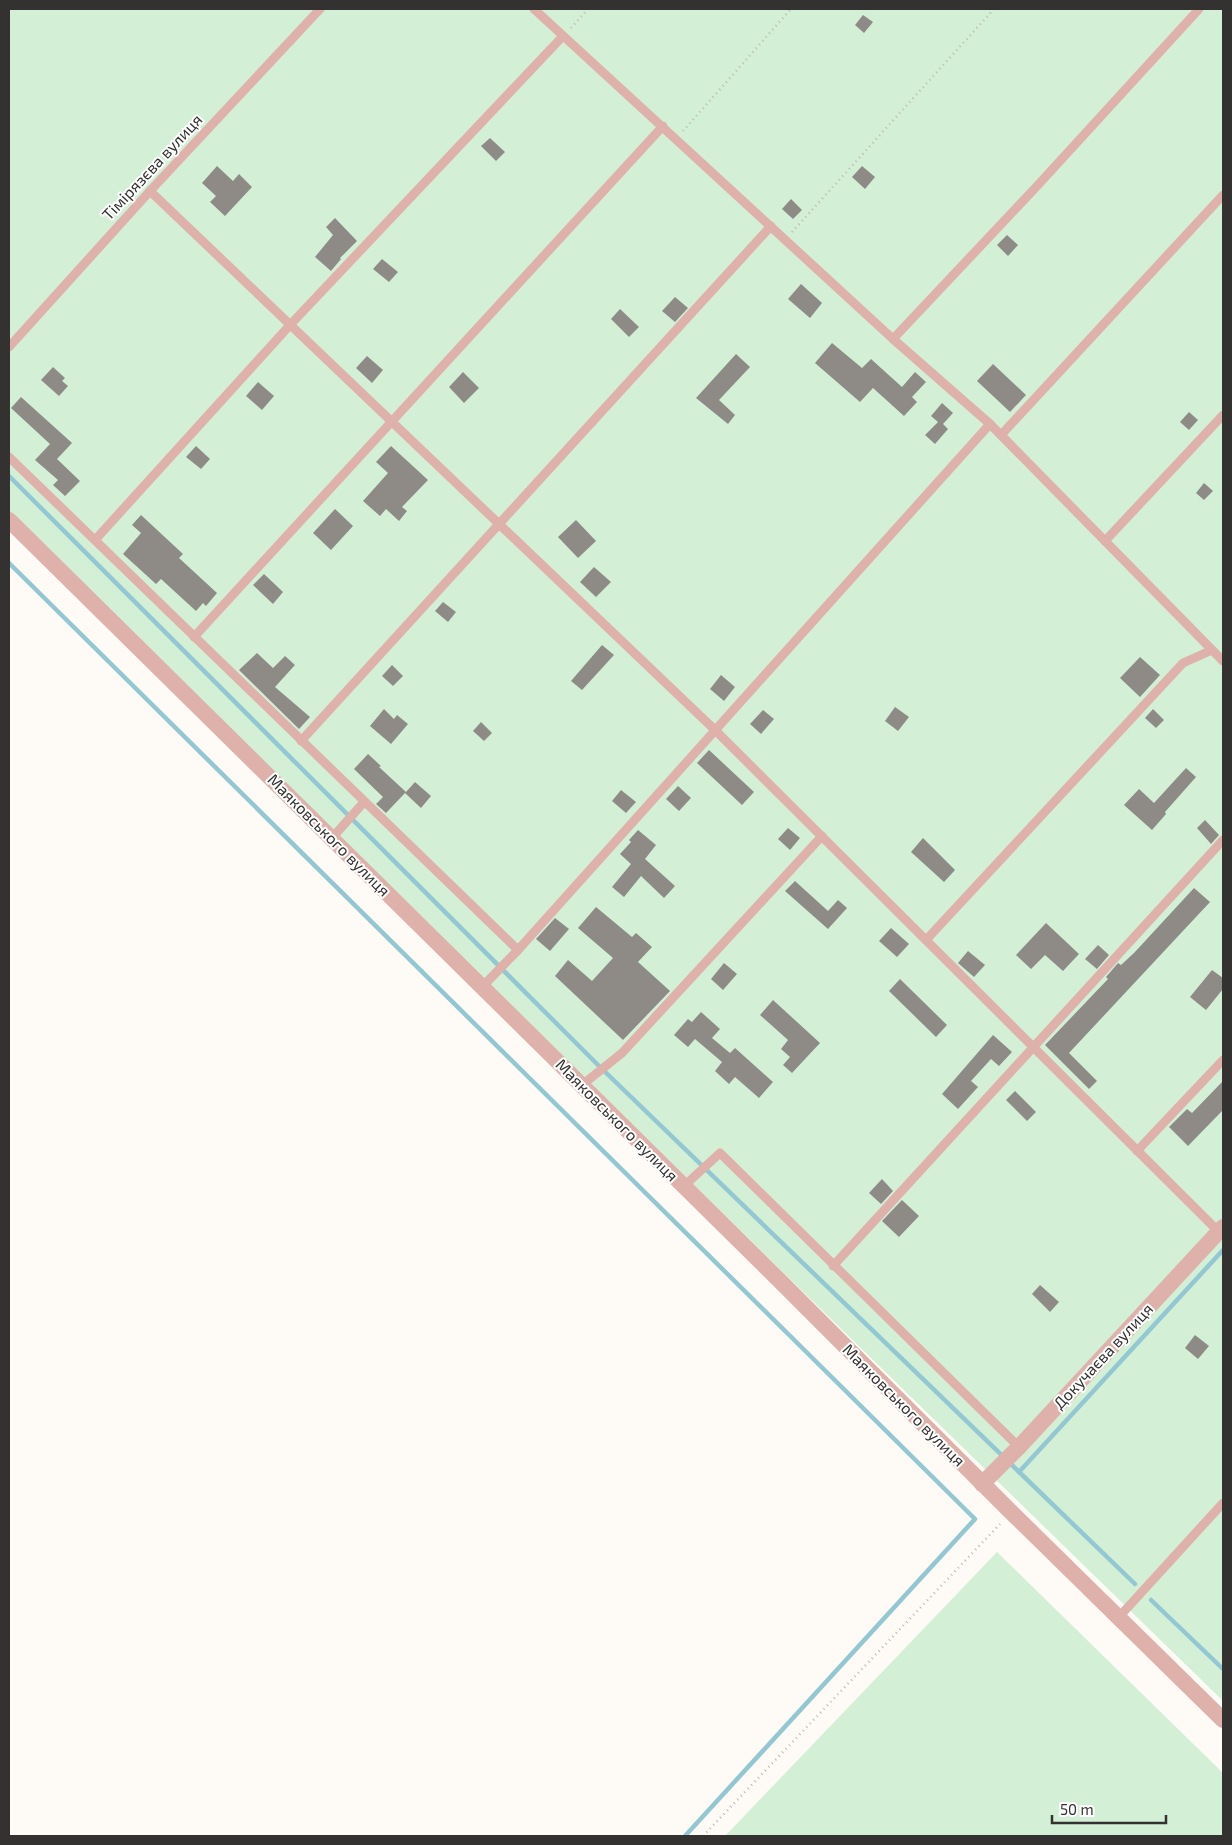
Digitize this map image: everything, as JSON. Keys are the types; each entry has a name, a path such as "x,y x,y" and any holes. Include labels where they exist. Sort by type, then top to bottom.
{"street":[{"name":"Маяковського вулиця","path":"9,520 582,1085 690,1182 982,1484 1223,1720"},
{"name":"Докучаєва вулиця","path":"982,1484 1017,1449 1221,1229"}],"lane":[{"name":"Тімірязєва вулиця","path":"9,347 150,191 320,9"},
{"path":"534,9 893,339 990,424 1223,661"},
{"path":"893,339 1038,185 1199,9"},
{"path":"95,540 290,325 563,36"},
{"path":"194,636 663,126"},
{"path":"150,191 715,730 1138,1151 1221,1229"},
{"path":"1001,435 1223,195"},
{"path":"301,741 771,226"},
{"path":"1105,541 1223,415"},
{"path":"482,987 518,950 990,424"},
{"path":"9,457 518,950"},
{"path":"926,940 1183,663 1212,650"},
{"path":"332,838 364,802"},
{"path":"582,1085 622,1053 822,836"},
{"path":"833,1266 1223,840"},
{"path":"1138,1151 1223,1060"},
{"path":"690,1182 720,1153 1017,1449"},
{"path":"1119,1617 1223,1503"}],"path":[{"path":"563,36 588,9"},
{"path":"676,138 791,9"},
{"path":"785,239 994,9"},
{"path":"703,1836 1011,1512"}],"green space":[{"path":"9,9 1223,9 1223,1701 9,518"},
{"path":"997,1552 1223,1773 1223,1836 725,1836"}],"building":[{"path":"863,15 873,22 864,33 855,25"},
{"path":"490,138 505,152 496,161 481,146"},
{"path":"217,166 233,181 239,174 252,187 225,216 210,202 216,196 202,183"},
{"path":"862,166 875,177 865,189 852,177"},
{"path":"791,199 802,210 793,219 782,209"},
{"path":"335,218 357,241 340,258 331,271 315,257 333,235 326,227"},
{"path":"1007,235 1018,245 1008,256 997,245"},
{"path":"382,259 398,272 389,282 373,269"},
{"path":"801,284 822,303 810,318 788,299"},
{"path":"675,297 688,308 675,322 662,311"},
{"path":"620,309 639,327 629,337 611,319"},
{"path":"832,343 862,368 871,359 902,387 915,372 926,382 912,397 917,402 904,416 873,388 860,402 815,363"},
{"path":"736,354 750,367 719,400 735,415 728,424 696,398"},
{"path":"367,356 383,370 372,383 356,368"},
{"path":"993,364 1026,395 1010,412 977,381"},
{"path":"53,367 65,378 62,381 68,386 59,396 41,380"},
{"path":"463,372 479,388 464,403 449,387"},
{"path":"258,382 274,396 262,410 246,396"},
{"path":"21,397 72,443 57,459 80,481 65,496 53,485 58,480 35,460 50,444 11,408"},
{"path":"942,403 953,413 943,424 948,429 935,444 925,435 938,422 931,416"},
{"path":"1189,412 1198,420 1189,430 1180,422"},
{"path":"196,446 210,459 201,469 186,457"},
{"path":"391,446 428,480 402,507 407,511 399,521 386,509 380,516 363,501 388,473 376,462"},
{"path":"1204,483 1213,491 1204,500 1196,493"},
{"path":"335,509 353,526 331,550 313,533"},
{"path":"141,515 183,554 179,558 217,593 206,606 203,603 196,611 161,579 156,584 123,554 141,533 132,525"},
{"path":"576,520 596,541 578,558 558,537"},
{"path":"594,567 611,582 596,597 580,582"},
{"path":"264,574 283,592 273,604 253,585"},
{"path":"443,602 456,612 448,622 435,611"},
{"path":"602,645 614,655 582,690 571,681"},
{"path":"257,653 273,668 285,656 295,665 275,687 310,717 299,729 239,670"},
{"path":"1140,657 1160,675 1140,697 1120,678"},
{"path":"392,665 403,676 393,686 382,676"},
{"path":"721,675 735,687 724,701 710,689"},
{"path":"895,707 909,717 898,731 885,721"},
{"path":"384,709 394,719 397,715 408,724 391,744 370,726"},
{"path":"1153,709 1164,720 1156,728 1145,718"},
{"path":"763,710 774,719 761,734 750,724"},
{"path":"481,722 492,733 484,741 473,731"},
{"path":"709,750 754,792 742,805 697,763"},
{"path":"368,754 406,792 415,782 431,796 421,808 405,793 386,813 376,804 383,797 354,769"},
{"path":"1186,768 1196,777 1152,830 1124,805 1139,789 1154,803"},
{"path":"678,786 691,798 679,811 666,799"},
{"path":"621,790 636,802 626,813 612,801"},
{"path":"1205,820 1219,835 1211,844 1197,828"},
{"path":"788,828 800,838 790,850 778,839"},
{"path":"638,830 656,845 645,859 675,886 664,898 641,876 624,897 612,887 631,864 620,854 631,842 629,840"},
{"path":"923,838 955,870 944,882 911,852"},
{"path":"795,881 828,911 838,900 847,908 828,929 785,891"},
{"path":"1194,888 1210,902 1069,1053 1097,1081 1089,1089 1045,1045 1108,979 1106,977 1118,963 1121,965 1134,953"},
{"path":"596,907 632,937 636,933 652,947 638,962 670,991 623,1040 555,976 568,960 592,981 613,958 578,928"},
{"path":"555,918 569,929 550,951 536,939"},
{"path":"1046,923 1079,954 1063,971 1045,955 1031,969 1016,955"},
{"path":"891,928 909,944 897,957 879,941"},
{"path":"1098,945 1109,955 1097,969 1085,959"},
{"path":"968,951 985,965 974,977 958,963"},
{"path":"724,963 737,974 723,990 711,979"},
{"path":"1212,970 1223,978 1223,989 1206,1010 1190,997"},
{"path":"900,979 947,1025 936,1037 889,991"},
{"path":"773,1000 820,1043 792,1073 783,1065 790,1057 781,1049 788,1040 760,1015"},
{"path":"701,1012 720,1029 712,1038 730,1053 735,1048 773,1082 759,1098 735,1077 729,1084 715,1071 722,1062 695,1039 688,1047 674,1035 688,1019 692,1022"},
{"path":"993,1035 1012,1052 999,1066 991,1059 971,1081 978,1087 958,1109 942,1094"},
{"path":"1223,1081 1223,1110 1188,1146 1169,1127 1187,1109 1192,1113"},
{"path":"1015,1091 1036,1112 1027,1121 1006,1100"},
{"path":"882,1179 893,1191 881,1204 869,1193"},
{"path":"902,1200 919,1216 899,1237 882,1221"},
{"path":"1040,1285 1059,1302 1050,1312 1032,1294"},
{"path":"1195,1335 1209,1346 1198,1359 1185,1348"}],"waterway":[{"path":"9,476 599,1066 1135,1584"},
{"path":"9,563 975,1519 685,1836"},
{"path":"1019,1472 1223,1250"},
{"path":"1151,1600 1223,1669"}]}
